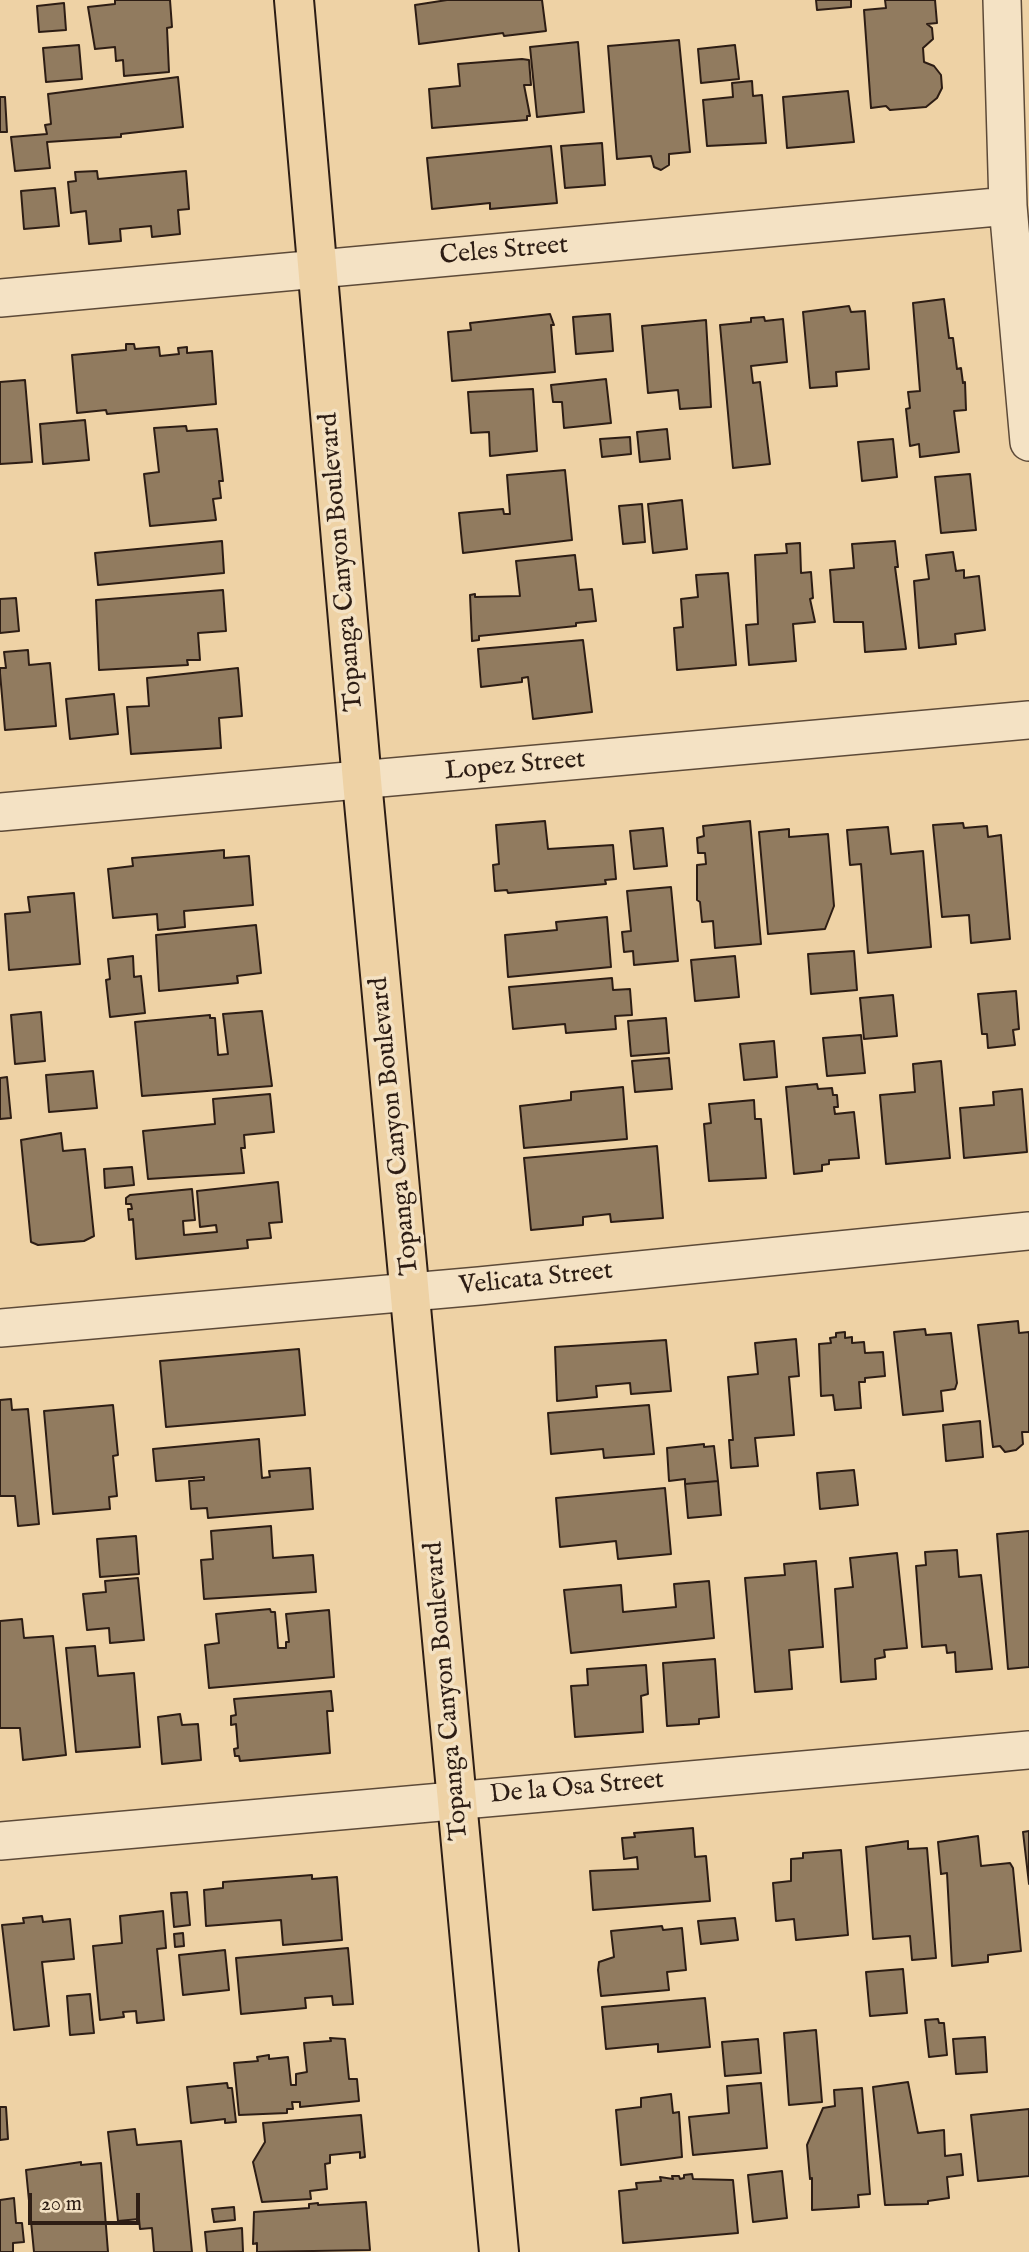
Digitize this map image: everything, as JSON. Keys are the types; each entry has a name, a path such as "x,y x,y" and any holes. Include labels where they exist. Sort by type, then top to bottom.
{"main road":[{"name":"Topanga Canyon Boulevard","path":"294,0 362,781 499,2252"}],"street":[{"path":"1002,0 1007,206 1029,442"},
{"name":"Celes Street","path":"0,298 1007,206"},
{"name":"Lopez Street","path":"0,812 1029,720"},
{"name":"Velicata Street","path":"0,1328 1029,1231"},
{"name":"De la Osa Street","path":"0,1841 1029,1750"}],"building":[{"path":"115,0 170,0 172,27 167,28 169,72 124,76 123,60 116,61 115,47 95,49 88,7 115,4"},
{"path":"447,0 542,0 546,31 504,36 503,33 419,44 415,5"},
{"path":"816,0 851,0 851,7 817,10"},
{"path":"885,0 935,0 937,23 927,24 932,28 933,39 923,48 924,62 934,66 941,75 942,88 937,98 926,107 890,110 886,106 871,108 864,10 886,8"},
{"path":"64,3 66,30 39,32 37,6"},
{"path":"679,40 690,152 669,154 669,165 661,170 654,167 651,156 617,159 608,46"},
{"path":"578,42 584,112 537,117 530,47"},
{"path":"79,45 82,79 46,82 43,48"},
{"path":"735,45 739,79 701,83 698,49"},
{"path":"529,60 531,85 524,85 530,116 527,116 527,120 432,128 429,89 460,86 458,64"},
{"path":"178,77 183,127 121,134 121,137 47,142 50,168 15,171 11,137 47,134 45,125 51,124 48,94"},
{"path":"752,81 753,96 762,95 766,143 707,146 703,100 733,97 732,83"},
{"path":"848,91 854,142 787,148 783,97"},
{"path":"0,97 5,97 7,132 0,132"},
{"path":"602,143 605,185 565,188 561,146"},
{"path":"551,146 557,203 490,209 490,203 432,209 427,158"},
{"path":"97,171 98,179 186,171 189,209 178,210 180,234 152,237 151,226 120,229 121,241 89,244 86,211 71,213 68,182 76,181 75,172"},
{"path":"55,188 59,226 24,229 21,191"},
{"path":"944,299 949,338 953,338 957,369 961,368 963,383 965,382 966,410 954,411 959,452 920,457 919,444 910,446 906,409 910,408 908,392 920,391 913,303"},
{"path":"849,306 851,312 865,311 869,369 836,372 837,386 810,388 803,312"},
{"path":"550,314 554,325 551,325 555,372 452,381 448,332 471,330 470,323"},
{"path":"610,314 613,351 576,354 573,317"},
{"path":"764,317 765,321 783,319 787,362 751,366 753,383 760,382 770,464 733,468 720,325 751,322 751,318"},
{"path":"706,320 711,407 680,409 678,390 648,393 642,326"},
{"path":"126,344 134,344 135,349 159,347 160,356 179,354 178,348 187,347 187,353 212,351 216,404 107,414 106,410 77,413 72,355 126,350"},
{"path":"606,379 611,423 564,428 562,402 553,402 551,385"},
{"path":"25,380 32,462 0,464 0,382"},
{"path":"533,389 537,451 490,456 489,432 471,433 468,392"},
{"path":"85,420 89,460 43,464 40,424"},
{"path":"186,426 187,431 217,429 223,481 219,481 221,498 213,499 216,520 150,526 144,474 159,472 154,428"},
{"path":"667,429 670,459 640,462 637,432"},
{"path":"630,437 631,454 602,457 600,439"},
{"path":"893,439 897,477 862,481 858,442"},
{"path":"565,470 572,540 463,553 459,513 503,509 504,514 510,514 507,475"},
{"path":"970,474 976,530 941,533 935,477"},
{"path":"682,500 687,549 653,553 648,504"},
{"path":"642,504 645,542 623,544 619,506"},
{"path":"222,541 224,573 98,585 95,553"},
{"path":"895,541 898,567 895,567 906,649 865,652 863,622 834,622 830,570 854,568 852,544"},
{"path":"800,543 801,573 811,572 813,598 810,599 815,622 793,624 796,661 749,665 746,625 758,624 755,555 787,553 786,544"},
{"path":"953,552 956,571 964,570 964,578 979,576 985,630 955,634 956,644 919,648 914,581 929,579 926,555"},
{"path":"575,555 579,590 592,589 596,621 576,623 576,626 479,636 479,640 472,641 470,595 520,596 516,561"},
{"path":"728,573 736,665 677,670 674,628 683,627 681,599 698,597 696,575"},
{"path":"223,590 226,631 198,633 200,660 187,660 188,665 99,670 96,600"},
{"path":"16,598 19,631 0,633 0,599"},
{"path":"583,640 592,712 533,719 528,677 522,678 522,682 481,687 478,649"},
{"path":"28,650 29,665 50,663 56,726 5,730 0,673 0,668 6,668 4,652"},
{"path":"238,668 242,716 219,718 221,748 131,754 127,707 149,706 147,678"},
{"path":"114,694 118,734 70,739 66,699"},
{"path":"545,821 548,849 613,845 616,879 605,880 606,884 508,893 507,890 495,891 493,865 499,864 496,825"},
{"path":"750,821 761,944 715,948 713,921 702,922 700,902 697,900 697,865 706,864 705,853 698,853 697,838 704,836 703,826"},
{"path":"963,823 964,828 987,826 988,837 1001,835 1010,939 971,943 969,915 942,917 933,825"},
{"path":"888,827 891,854 923,851 931,947 868,953 861,864 850,865 847,830"},
{"path":"663,828 667,866 634,869 630,831"},
{"path":"789,829 789,837 828,834 834,906 825,929 768,934 759,832"},
{"path":"224,850 224,858 249,856 253,905 184,911 185,927 158,930 157,914 113,918 108,869 133,866 132,858"},
{"path":"671,887 678,961 634,965 633,951 624,952 622,932 631,931 627,891"},
{"path":"74,893 80,964 9,970 5,914 30,912 28,897"},
{"path":"607,917 611,967 508,977 505,935 557,930 556,922"},
{"path":"256,925 261,973 237,976 238,983 159,991 156,935"},
{"path":"854,951 857,990 811,994 808,954"},
{"path":"133,956 134,977 141,976 145,1013 110,1017 106,980 110,979 108,959"},
{"path":"735,956 739,997 695,1001 691,960"},
{"path":"612,978 613,990 630,989 632,1015 615,1016 616,1029 566,1033 565,1024 513,1029 509,987"},
{"path":"1016,991 1019,1029 1013,1030 1015,1045 988,1048 987,1034 982,1034 978,994"},
{"path":"893,995 897,1036 864,1039 860,998"},
{"path":"262,1011 272,1086 142,1096 135,1022 210,1015 210,1018 215,1018 218,1055 228,1054 223,1014"},
{"path":"41,1012 45,1061 15,1064 11,1015"},
{"path":"666,1018 669,1053 631,1056 628,1021"},
{"path":"861,1035 865,1073 827,1076 823,1038"},
{"path":"774,1041 777,1077 744,1080 740,1044"},
{"path":"669,1058 672,1089 635,1092 632,1061"},
{"path":"941,1061 950,1158 886,1164 880,1095 915,1092 913,1064"},
{"path":"93,1071 97,1108 49,1112 46,1075"},
{"path":"7,1077 11,1118 0,1119 0,1078"},
{"path":"817,1084 818,1089 832,1088 833,1095 837,1095 838,1107 834,1107 835,1114 854,1112 859,1158 829,1160 829,1164 822,1165 822,1171 794,1174 786,1087"},
{"path":"623,1087 627,1139 524,1148 520,1106 571,1100 571,1092"},
{"path":"1022,1089 1027,1152 964,1158 960,1108 994,1105 993,1092"},
{"path":"270,1094 274,1132 244,1135 245,1148 241,1148 244,1173 148,1179 143,1131 215,1124 213,1099"},
{"path":"754,1100 755,1119 761,1119 766,1178 709,1181 704,1124 711,1123 709,1104"},
{"path":"61,1133 63,1151 85,1149 94,1236 84,1241 38,1245 31,1242 21,1140"},
{"path":"657,1146 663,1218 611,1222 610,1214 583,1217 583,1225 531,1230 524,1158"},
{"path":"132,1167 134,1185 105,1188 104,1169"},
{"path":"278,1182 282,1222 269,1223 271,1238 247,1240 248,1248 136,1259 133,1219 129,1220 128,1209 132,1209 131,1204 126,1204 126,1198 130,1195 192,1189 195,1220 183,1221 184,1235 217,1232 216,1225 200,1227 197,1191"},
{"path":"1018,1321 1019,1333 1029,1332 1029,1432 1022,1432 1023,1444 1016,1450 1005,1452 1000,1446 993,1447 978,1325"},
{"path":"925,1329 926,1335 951,1333 957,1383 955,1389 941,1391 943,1411 903,1415 894,1332"},
{"path":"845,1332 845,1338 852,1337 852,1343 864,1342 865,1353 883,1352 885,1376 865,1378 865,1382 859,1382 861,1408 835,1410 833,1395 821,1396 819,1344 831,1343 830,1338 836,1337 836,1333"},
{"path":"796,1339 799,1376 789,1377 794,1435 755,1438 758,1466 731,1468 729,1440 733,1440 728,1377 758,1374 755,1343"},
{"path":"666,1340 671,1391 631,1394 630,1383 596,1386 597,1397 557,1401 555,1347"},
{"path":"299,1349 305,1415 166,1427 160,1361"},
{"path":"11,1399 12,1410 28,1409 39,1524 18,1526 15,1496 0,1496 0,1400"},
{"path":"113,1405 118,1455 113,1456 117,1496 109,1497 110,1509 53,1514 44,1411"},
{"path":"649,1405 654,1454 604,1458 603,1449 551,1454 548,1413"},
{"path":"980,1421 983,1457 946,1461 943,1425"},
{"path":"259,1439 262,1478 270,1477 269,1471 310,1468 313,1509 208,1518 207,1508 191,1509 189,1481 204,1480 204,1477 156,1481 153,1449"},
{"path":"704,1444 704,1447 714,1446 718,1481 685,1484 685,1479 669,1481 667,1448"},
{"path":"854,1470 858,1505 820,1509 817,1473"},
{"path":"718,1481 721,1515 688,1518 685,1484"},
{"path":"665,1488 671,1554 618,1559 616,1541 560,1547 556,1498"},
{"path":"271,1526 273,1558 313,1555 316,1592 204,1599 201,1560 213,1559 211,1531"},
{"path":"1029,1531 1029,1667 1008,1669 997,1534"},
{"path":"136,1536 139,1574 100,1577 97,1539"},
{"path":"957,1550 959,1577 981,1575 992,1669 956,1672 955,1652 947,1653 946,1645 922,1647 916,1566 926,1565 925,1552"},
{"path":"897,1553 907,1648 884,1650 885,1657 875,1659 876,1679 841,1682 835,1589 853,1587 850,1558"},
{"path":"816,1561 823,1647 789,1650 792,1689 755,1692 745,1578 785,1575 784,1564"},
{"path":"138,1578 144,1640 110,1643 109,1628 87,1630 83,1594 106,1592 105,1581"},
{"path":"709,1581 714,1638 571,1653 564,1590 621,1585 623,1612 676,1607 674,1584"},
{"path":"270,1609 275,1612 278,1648 286,1648 286,1642 289,1642 286,1614 329,1610 334,1677 209,1688 205,1645 219,1643 216,1614"},
{"path":"22,1619 24,1638 53,1636 66,1755 23,1760 20,1728 0,1728 0,1621"},
{"path":"95,1646 98,1676 134,1673 140,1747 76,1752 66,1648"},
{"path":"715,1659 719,1717 699,1719 699,1724 667,1726 663,1663"},
{"path":"646,1665 648,1694 641,1696 643,1732 575,1737 571,1686 588,1685 587,1669"},
{"path":"331,1691 333,1711 327,1711 330,1753 240,1761 239,1756 235,1756 234,1749 238,1748 236,1724 231,1725 231,1716 236,1715 234,1699"},
{"path":"180,1714 182,1725 198,1724 201,1760 162,1764 158,1717"},
{"path":"693,1828 695,1857 706,1856 710,1901 593,1910 590,1871 638,1869 637,1857 624,1859 622,1838 635,1837 634,1833"},
{"path":"1029,1831 1029,1884 1023,1832"},
{"path":"978,1836 981,1866 1010,1863 1013,1868 1021,1951 988,1955 988,1962 952,1966 947,1873 941,1874 938,1842"},
{"path":"908,1841 908,1849 927,1848 936,1958 912,1960 910,1936 873,1939 866,1847"},
{"path":"841,1850 848,1935 796,1940 794,1919 776,1921 773,1883 791,1881 791,1859 803,1858 803,1853"},
{"path":"312,1875 312,1879 337,1877 342,1940 283,1945 281,1920 206,1926 204,1890 223,1888 223,1882"},
{"path":"187,1892 190,1925 174,1927 171,1893"},
{"path":"163,1911 166,1948 157,1949 164,2020 137,2023 136,2011 123,2012 124,2017 100,2020 93,1946 122,1943 120,1916"},
{"path":"42,1916 43,1922 70,1919 74,1959 42,1962 49,2026 14,2030 2,1925 24,1923 23,1918"},
{"path":"735,1918 738,1940 701,1944 698,1921"},
{"path":"662,1926 663,1930 682,1928 686,1970 667,1972 669,1990 601,1996 599,1962 614,1957 611,1931"},
{"path":"183,1933 184,1946 175,1947 174,1934"},
{"path":"348,1948 353,2004 333,2005 332,1996 305,1998 306,2008 241,2014 236,1958"},
{"path":"225,1950 229,1990 183,1995 179,1955"},
{"path":"903,1969 907,2013 870,2016 866,1972"},
{"path":"90,1994 94,2033 70,2035 67,1996"},
{"path":"705,1998 710,2047 658,2052 658,2044 606,2049 602,2007"},
{"path":"938,2019 939,2023 944,2023 947,2055 929,2057 925,2020"},
{"path":"816,2030 822,2102 789,2105 784,2033"},
{"path":"985,2037 987,2072 956,2074 953,2039"},
{"path":"330,2038 345,2039 349,2079 357,2079 359,2101 300,2107 300,2102 292,2102 293,2109 287,2109 287,2113 239,2115 234,2063 258,2061 257,2057 269,2055 269,2059 288,2057 291,2085 296,2085 296,2074 307,2072 304,2043 331,2041"},
{"path":"758,2039 761,2073 725,2076 722,2042"},
{"path":"908,2082 918,2133 944,2130 945,2156 961,2154 963,2175 947,2177 949,2198 928,2201 928,2204 885,2205 873,2087"},
{"path":"227,2083 228,2088 232,2088 236,2122 225,2123 225,2119 191,2123 187,2087"},
{"path":"761,2083 767,2148 693,2155 689,2117 729,2113 727,2086"},
{"path":"862,2088 870,2194 858,2195 859,2207 812,2210 812,2178 810,2179 807,2145 823,2108 835,2106 834,2090"},
{"path":"671,2094 673,2113 679,2112 682,2157 621,2165 616,2110 641,2107 641,2098"},
{"path":"0,2107 6,2107 8,2139 0,2140"},
{"path":"1029,2109 1029,2176 978,2181 971,2115"},
{"path":"361,2115 365,2157 360,2158 360,2152 330,2155 330,2163 325,2164 327,2189 310,2191 311,2199 262,2202 253,2162 265,2142 263,2123"},
{"path":"135,2129 137,2145 181,2141 192,2252 154,2252 152,2228 140,2229 139,2219 118,2221 108,2132"},
{"path":"81,2162 81,2165 101,2163 108,2252 34,2252 26,2170"},
{"path":"782,2171 787,2218 753,2222 748,2175"},
{"path":"692,2174 693,2179 733,2180 738,2233 623,2243 619,2191 637,2189 636,2183 661,2181 660,2177 673,2179 672,2176 679,2176 680,2179 684,2178 684,2175"},
{"path":"14,2198 16,2223 22,2223 24,2242 13,2243 13,2252 0,2252 0,2200"},
{"path":"366,2202 370,2250 257,2252 257,2243 253,2244 254,2212 309,2208 309,2204 318,2203"},
{"path":"234,2207 235,2220 214,2222 212,2209"},
{"path":"242,2228 243,2252 207,2252 205,2232"}]}
